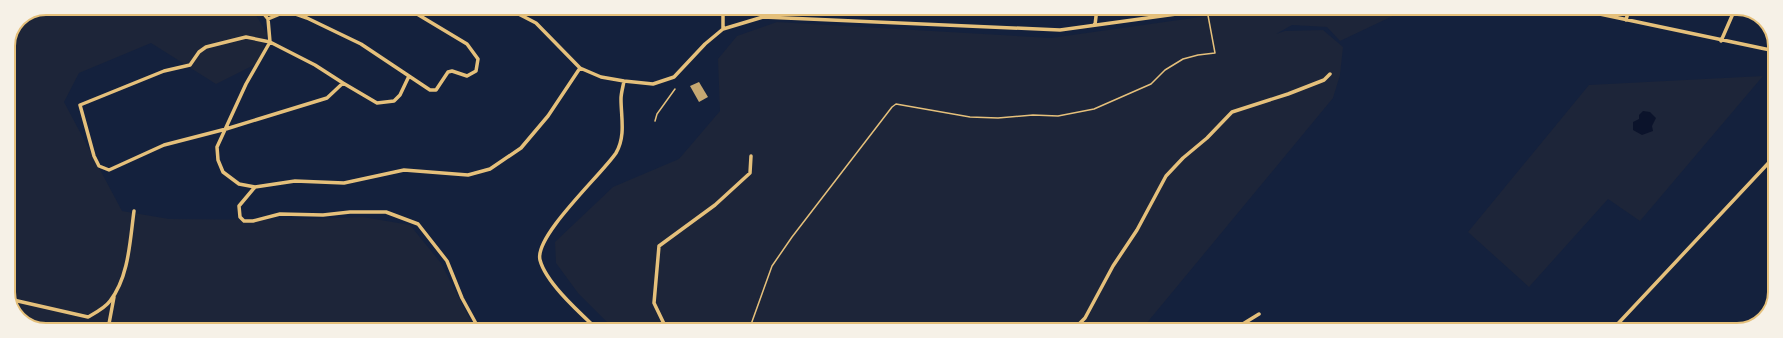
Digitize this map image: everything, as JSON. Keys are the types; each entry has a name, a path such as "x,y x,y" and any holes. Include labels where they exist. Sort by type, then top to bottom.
{"street":[{"path":"265,15 268,19 270,42 246,84 217,147 218,160 223,172 239,184 255,187 295,181 344,183 404,170 468,175 490,169 521,148 548,116 580,68"},
{"path":"268,19 278,15"},
{"path":"298,15 360,44 430,90 436,90 448,72 452,71 467,76 476,71 478,59 467,44 418,15"},
{"path":"521,15 536,23 580,68 601,77 653,84 674,77 705,44 723,29 763,17 1060,30 1170,15"},
{"path":"723,15 723,29"},
{"path":"1095,25 1096,15"},
{"path":"1603,15 1768,50"},
{"path":"1626,20 1627,15"},
{"path":"1721,40 1732,15"},
{"path":"343,84 327,98 226,129 164,145 109,170 99,166 94,156 80,106 164,71 190,65 199,52 206,47 246,37 270,42 316,65 343,84 377,103 394,101 400,95 409,76"},
{"path":"1081,323 1166,176 1183,158 1207,138 1232,112 1288,94 1324,80 1330,74"},
{"path":"591,323 550,279 540,259 544,241 572,204 616,152 623,133 621,98 624,81"},
{"path":"664,323 654,303 659,246 715,205 750,173 751,156"},
{"path":"1619,323 1768,162"},
{"path":"255,187 239,206 240,217 244,221 253,221 280,214 323,215 350,212 386,212 418,224 447,261 462,298 475,323"},
{"path":"16,301 88,317 110,302 122,278 126,263 134,211"},
{"path":"109,323 115,294"},
{"path":"1244,323 1259,314"}],"lane":[{"path":"752,323 772,266 792,237 892,106 896,104 953,115 998,118 1033,115 1058,116 1094,109 1151,84 1165,70 1183,59 1215,53 1208,15"},
{"path":"655,121 657,114 675,89"}],"shaded area":[{"path":"46,15 256,15 267,34 260,62 216,84 151,43 79,73 64,102 122,211 169,219 281,220 363,217 410,225 441,263 472,323 42,323 32,320 20,309 17,304 15,294 15,46 17,34 29,20 34,17"},
{"path":"1214,15 1395,15 1340,41 1327,27 1292,25 1276,34 1285,31 1323,30 1343,47 1340,75 1333,98 1147,323 608,323 578,293 556,263 555,242 613,187 679,159 720,111 718,59 737,36 777,22 1051,38"},
{"path":"1763,76 1640,221 1608,199 1529,287 1468,232 1589,85"},
{"path":"1643,111 1650,112 1656,118 1652,126 1653,131 1642,135 1633,130 1633,122 1639,119 1639,115"}],"building":[{"path":"699,82 708,97 699,102 690,86"}]}
